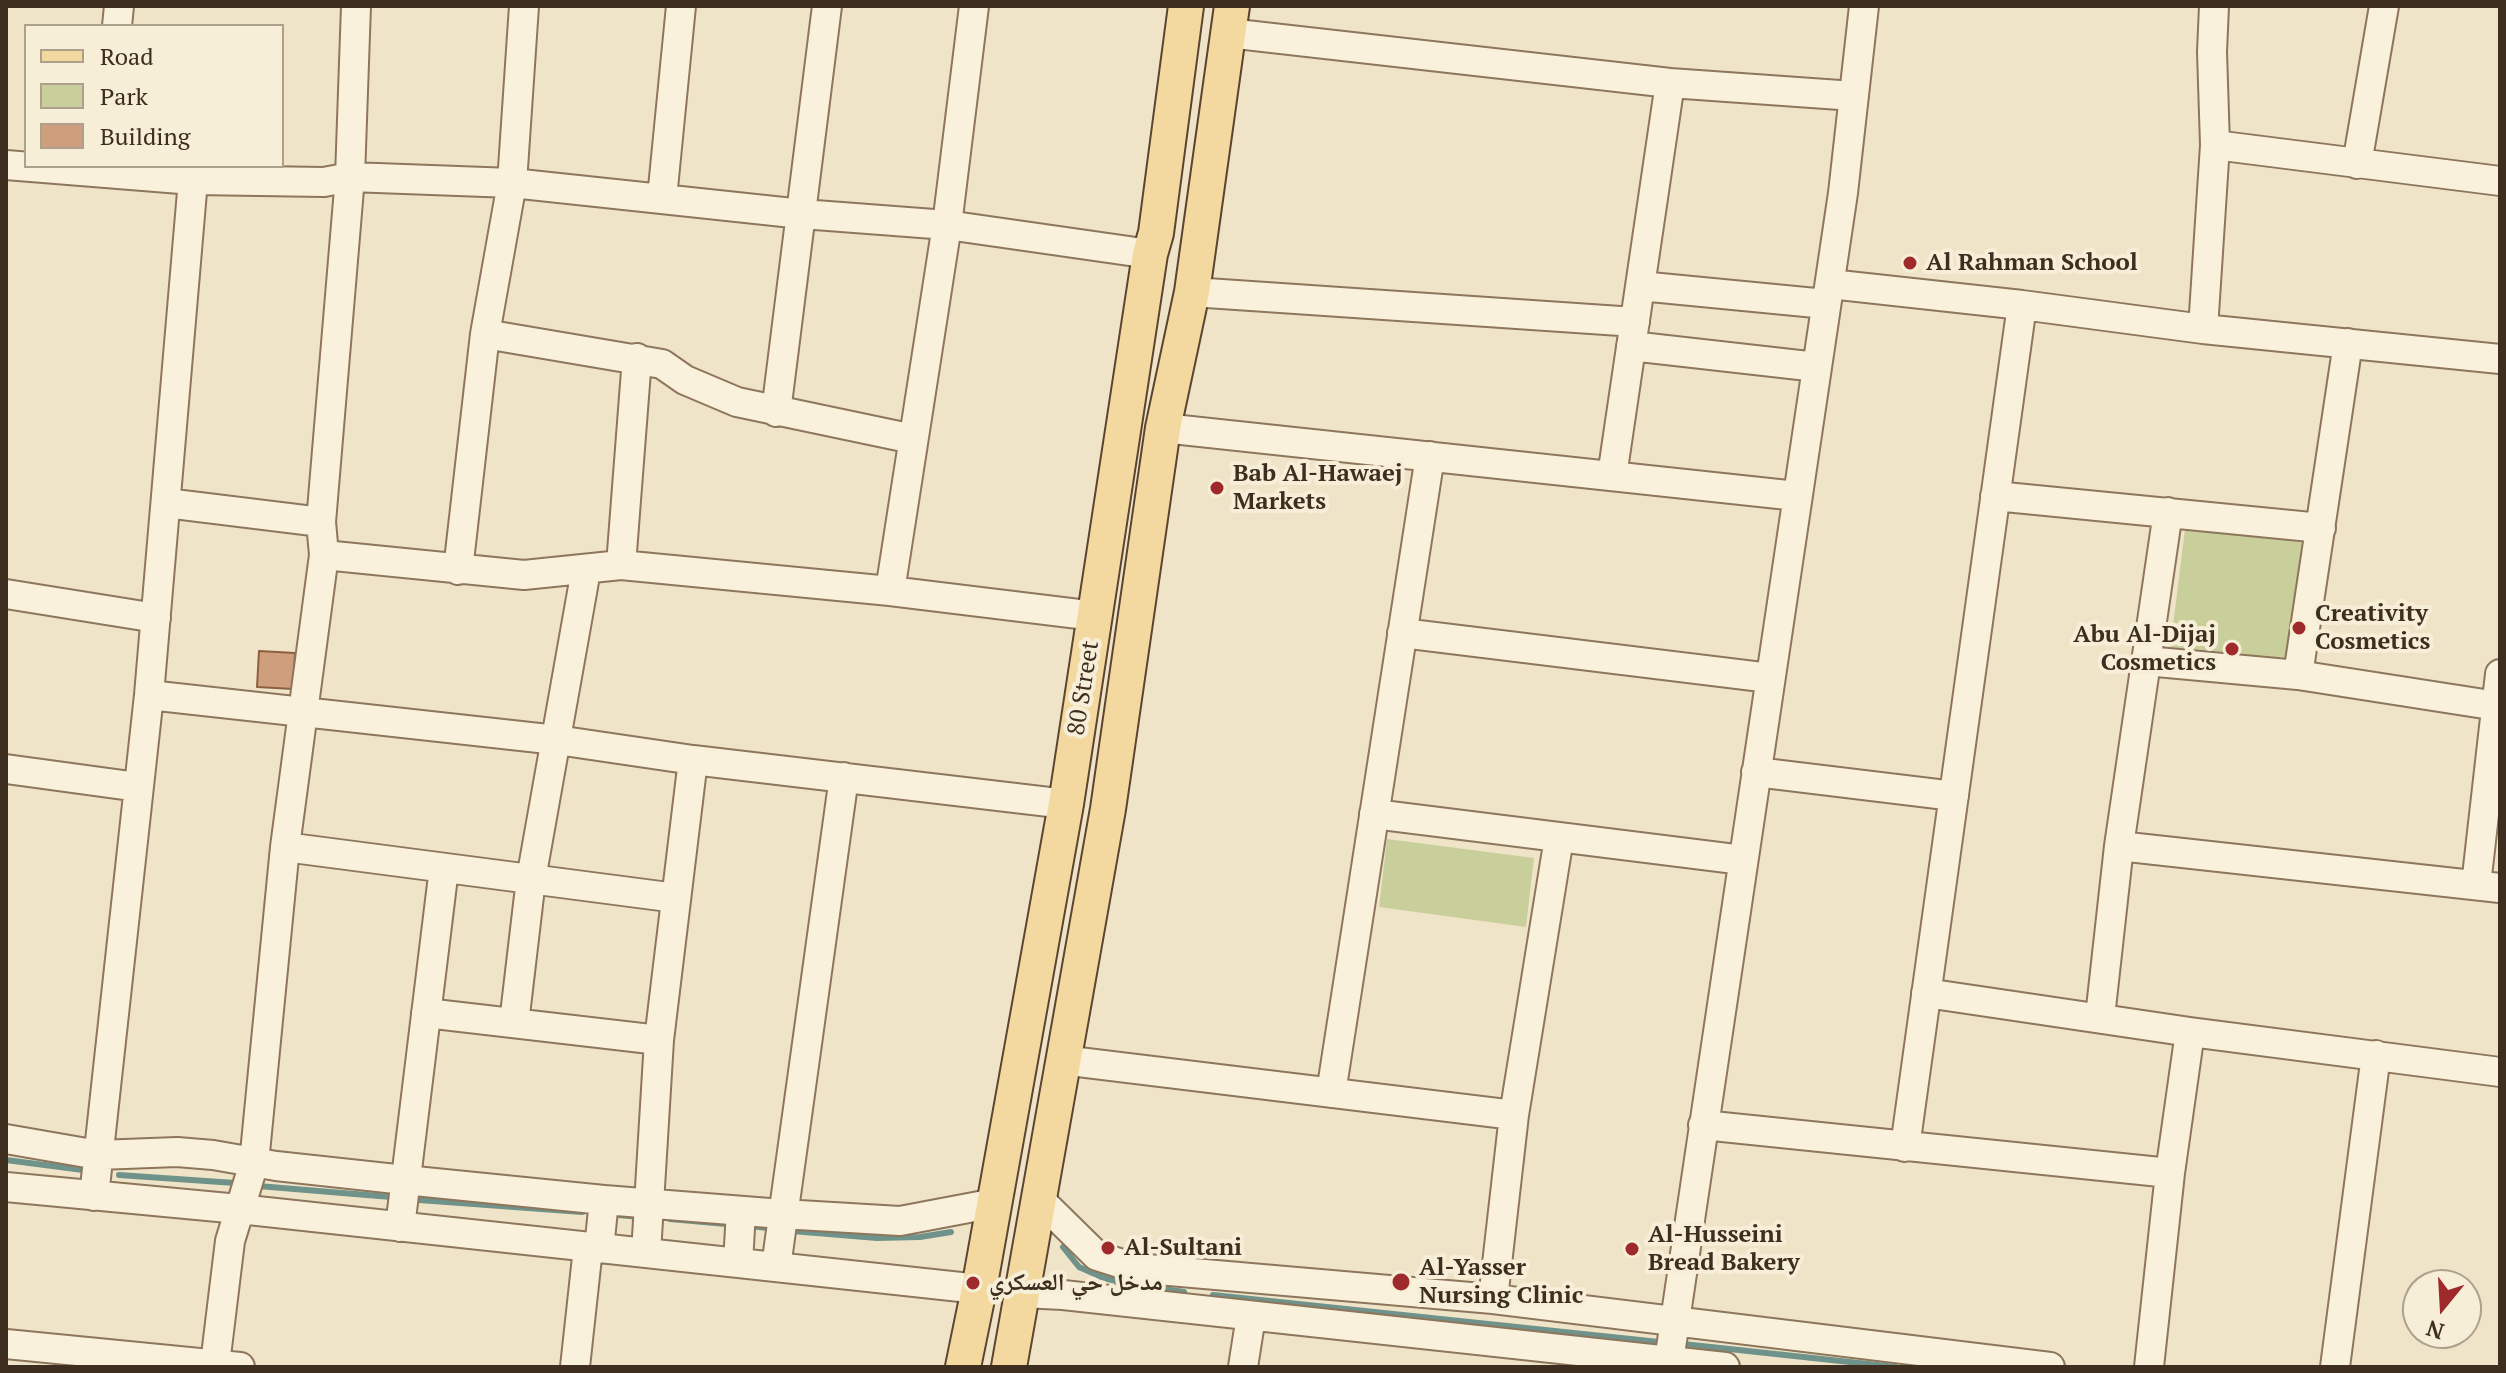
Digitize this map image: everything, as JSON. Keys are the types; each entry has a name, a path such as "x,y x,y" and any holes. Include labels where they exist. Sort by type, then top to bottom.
{"main road":[{"name":"80 Street","path":"963,1367 1066,804 1150,254 1156,233 1186,6"},
{"name":"80 Street","path":"1009,1367 1108,809 1163,428 1192,292 1230,20"}],"street":[{"path":"6,1344 173,1364 228,1365 230,1241 254,1163 285,847 324,555 321,522 350,177 356,6"},
{"path":"458,570 485,334 512,183 524,6"},
{"path":"662,198 681,6"},
{"path":"776,412 827,6"},
{"path":"890,591 947,225 974,6"},
{"path":"1669,1361 1828,294 1864,6"},
{"path":"2203,329 2215,145 2214,6"},
{"path":"2357,164 2384,6"},
{"path":"1230,20 1670,83 1854,96"},
{"path":"1612,476 1670,83"},
{"path":"2215,145 2500,181"},
{"path":"80,168 193,180 324,182 350,177 512,183 802,214 947,225 1150,254"},
{"path":"94,1196 149,695 193,180"},
{"path":"1640,286 2022,305 2203,329 2500,359"},
{"path":"1192,292 1633,334 1817,367"},
{"path":"1905,1147 2022,305"},
{"path":"485,334 662,364 685,380 737,402 913,439"},
{"path":"2298,675 2348,343"},
{"path":"621,565 637,358"},
{"path":"1163,428 1797,496"},
{"path":"1331,1093 1430,456"},
{"path":"1995,496 2321,528"},
{"path":"166,503 321,522"},
{"path":"2100,1017 2119,846 2168,512"},
{"path":"324,555 524,575 621,565 890,591 1095,616"},
{"path":"514,1023 531,879 586,570"},
{"path":"6,594 156,618"},
{"path":"1402,633 1770,678"},
{"path":"2146,661 2298,675 2497,706"},
{"path":"2119,846 2488,886 2500,674"},
{"path":"149,695 557,740 693,760 1066,804"},
{"path":"646,1253 659,1040 693,760"},
{"path":"6,769 138,787"},
{"path":"1756,772 1954,796"},
{"path":"776,1267 844,777"},
{"path":"1374,814 1743,860"},
{"path":"1493,1299 1514,1115 1559,838"},
{"path":"285,847 676,898"},
{"path":"400,1227 444,868"},
{"path":"1926,993 2190,1032 2500,1072"},
{"path":"426,1013 659,1040"},
{"path":"2149,1367 2170,1173 2190,1032"},
{"path":"2335,1367 2376,1055"},
{"path":"1062,1060 1514,1115"},
{"path":"1703,1125 2170,1173"},
{"path":"6,1139 98,1155 177,1152 213,1155 254,1163 405,1180 782,1214 900,1221 995,1203"},
{"path":"11,1185 979,1289"},
{"path":"1038,1198 1097,1256 1135,1268 1493,1299 2050,1367"},
{"path":"575,1367 604,1200"},
{"path":"738,1263 741,1211"},
{"path":"1196,1310 1200,1274"},
{"path":"1022,1293 1725,1367"},
{"path":"1243,1367 1251,1316"}],"green space":[{"path":"2185,529 2309,543 2287,658 2170,650"},
{"path":"1387,839 1534,858 1526,927 1379,907"}],"building":[{"path":"259,651 295,653 293,689 257,687"}],"waterway":[{"path":"6,1160 83,1170"},
{"path":"119,1175 235,1183"},
{"path":"258,1186 391,1197"},
{"path":"419,1200 582,1212"},
{"path":"618,1215 640,1217"},
{"path":"670,1219 726,1224"},
{"path":"751,1226 767,1228"},
{"path":"792,1231 877,1238 920,1237 951,1232"},
{"path":"1063,1247 1079,1267 1104,1278 1184,1292"},
{"path":"1213,1295 1659,1342"},
{"path":"1683,1344 1896,1367"}],"place":[{"name":"Al Rahman School","path":"1910,263"},
{"name":"Bab Al-Hawaej Markets","path":"1217,488"},
{"name":"Creativity Cosmetics","path":"2299,628"},
{"name":"Abu Al-Dijaj Cosmetics","path":"2232,649"},
{"name":"Al-Sultani","path":"1108,1248"},
{"name":"Al-Husseini Bread Bakery","path":"1632,1249"},
{"name":"Al-Yasser Nursing Clinic","path":"1401,1282"},
{"name":"مدخل حي العسكري","path":"973,1283"}]}
